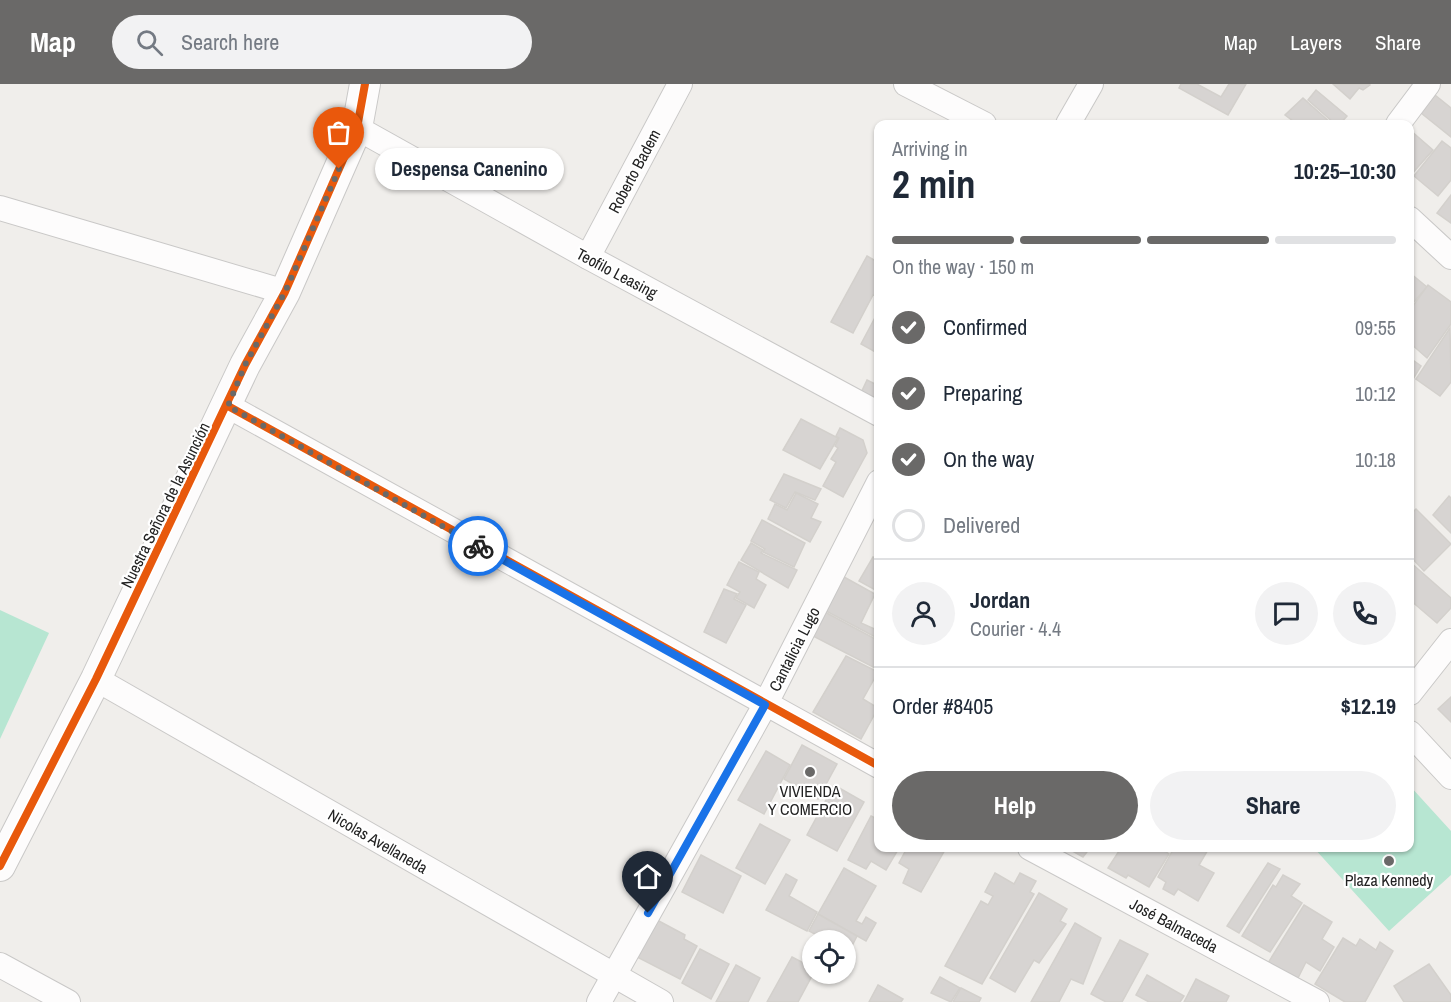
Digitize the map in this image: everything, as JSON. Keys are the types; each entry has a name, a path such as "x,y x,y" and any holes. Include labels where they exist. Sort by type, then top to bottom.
{"street":[{"name":"Nuestra Señora de la Asunción","path":"0,866 96,679 228,406 245,365 285,292 357,128 365,84"},
{"name":"Roberto Badem","path":"588,257 680,84"},
{"path":"906,84 976,120"},
{"path":"1070,120 1091,84"},
{"path":"1401,120 1428,84"},
{"name":"Teofilo Leasing","path":"357,128 588,257 874,411"},
{"path":"0,208 285,292"},
{"path":"1414,223 1451,257"},
{"path":"228,406 874,763"},
{"name":"Cantalicia Lugo","path":"599,1002 765,705 874,492"},
{"path":"1414,688 1451,640"},
{"name":"Nicolas Avellaneda","path":"96,679 661,1002"},
{"path":"1414,737 1451,777"},
{"name":"José Balmaceda","path":"1037,852 1317,1002"},
{"path":"0,965 68,1002"}],"green space":[{"path":"0,610 49,633 0,739"},
{"name":"Plaza Kennedy","path":"1414,790 1451,831 1451,875 1389,931 1318,852 1414,852"}],"building":[{"path":"1181,84 1197,84 1221,97 1229,84 1246,84 1228,115 1179,88"},
{"path":"1333,84 1370,85 1363,90 1359,88 1350,99"},
{"path":"1316,90 1347,116 1344,120 1330,120 1308,100"},
{"path":"1430,91 1451,108 1451,137 1416,109"},
{"path":"1303,98 1328,120 1292,120 1285,115"},
{"path":"1414,133 1433,150 1414,171"},
{"path":"1442,141 1451,148 1451,180 1438,196 1414,176"},
{"path":"1451,195 1451,223 1437,213"},
{"path":"867,256 874,260 874,295 853,333 831,322"},
{"path":"1414,276 1427,287 1414,302"},
{"path":"1428,285 1451,302 1451,324 1427,358 1414,347 1414,304"},
{"path":"874,319 874,351 861,344"},
{"path":"1450,328 1451,382 1440,396 1416,379"},
{"path":"1414,361 1421,366 1414,377"},
{"path":"867,380 874,384 874,402 860,395"},
{"path":"801,419 838,438 820,469 783,450"},
{"path":"840,428 863,440 867,453 843,497 823,486 836,462 831,459 838,448 835,446 839,438 836,436"},
{"path":"784,474 821,489 815,500 795,492 786,508 770,500"},
{"path":"796,493 818,504 811,518 821,522 810,542 768,519 775,504 787,510"},
{"path":"1449,496 1451,498 1451,533 1433,515"},
{"path":"1416,509 1451,544 1424,571 1414,560 1414,511"},
{"path":"762,520 805,543 794,567 763,552 765,549 751,541"},
{"path":"751,543 763,550 761,553 797,570 788,588 741,560"},
{"path":"873,557 874,558 874,589 859,581"},
{"path":"739,562 759,572 756,579 766,585 754,608 736,598 740,592 727,585"},
{"path":"1414,566 1451,598 1451,608 1437,623 1414,603"},
{"path":"844,577 874,593 861,623 874,629 874,636 826,611"},
{"path":"724,589 737,594 734,599 746,605 726,643 704,632"},
{"path":"823,611 874,638 874,667 811,635"},
{"path":"846,656 874,670 874,679 863,699 874,706 874,715 861,739 813,712"},
{"path":"1451,697 1451,722 1438,709"},
{"name":"VIVIENDA Y COMERCIO","path":"802,745 837,764 818,799 784,779"},
{"path":"766,751 790,765 764,814 738,800"},
{"path":"834,785 864,802 837,851 807,835"},
{"path":"871,816 874,818 874,852 897,852 886,870 871,861 866,869 848,860"},
{"path":"760,824 790,840 765,884 736,868"},
{"path":"905,852 944,852 921,892 903,883 909,869 899,863"},
{"path":"1074,852 1087,852 1083,857"},
{"path":"1118,852 1166,852 1169,854 1149,887 1128,875 1126,878 1108,868"},
{"path":"1172,852 1207,852 1199,865 1214,873 1198,901 1178,889 1174,895 1163,889 1166,882 1158,877"},
{"path":"701,855 741,876 723,913 682,892"},
{"path":"1268,863 1280,869 1239,933 1227,926"},
{"path":"844,868 876,886 856,921 862,924 866,917 876,923 866,941 856,935 856,930 846,930 818,914"},
{"path":"995,873 1014,884 1020,873 1036,881 1030,892 1034,894 982,984 945,966 981,901 988,905 993,896 985,892"},
{"path":"786,874 797,880 789,896 817,912 808,930 805,930 766,910"},
{"path":"1283,875 1300,884 1291,896 1302,903 1270,952 1242,936 1273,885 1276,887"},
{"path":"1039,893 1067,909 1060,921 1066,924 1039,963 1034,960 1015,992 990,978"},
{"path":"1304,905 1332,922 1322,939 1334,947 1320,971 1306,962 1297,980 1268,963"},
{"path":"818,914 846,930 810,930"},
{"path":"657,920 685,935 684,939 697,946 680,979 637,957"},
{"path":"1075,923 1101,938 1083,984 1071,979 1059,1002 1031,1002"},
{"path":"1343,938 1356,946 1360,939 1376,950 1380,942 1393,951 1365,1002 1345,1002 1315,984"},
{"path":"1120,940 1148,954 1122,1002 1106,1002 1091,994"},
{"path":"700,949 729,964 711,999 682,983"},
{"path":"792,957 802,962 802,984 808,984 798,1002 767,1002"},
{"path":"1429,964 1451,995 1451,1002 1404,1002 1394,986"},
{"path":"736,965 760,978 748,1002 716,1002"},
{"path":"1147,975 1184,996 1180,1002 1149,1002 1136,995"},
{"path":"940,977 960,988 951,1002 931,993"},
{"path":"1196,979 1229,996 1226,1002 1184,1002"},
{"path":"878,985 903,999 901,1002 869,1002"},
{"path":"961,988 981,998 979,1002 953,1002"}],"cycle path":[{"path":"0,866 96,679 245,365 285,292 357,128 365,84"},
{"path":"228,406 874,763"}],"way so far":[{"path":"339,169 285,292 245,365 228,406 478,546"}],"place":[{"name":"Despensa Canenino","path":"339,169"},
{"name":"VIVIENDA Y COMERCIO","path":"810,772"},
{"name":"Plaza Kennedy","path":"1389,861"}],"route":[{"path":"478,546 765,705 648,913"}]}
